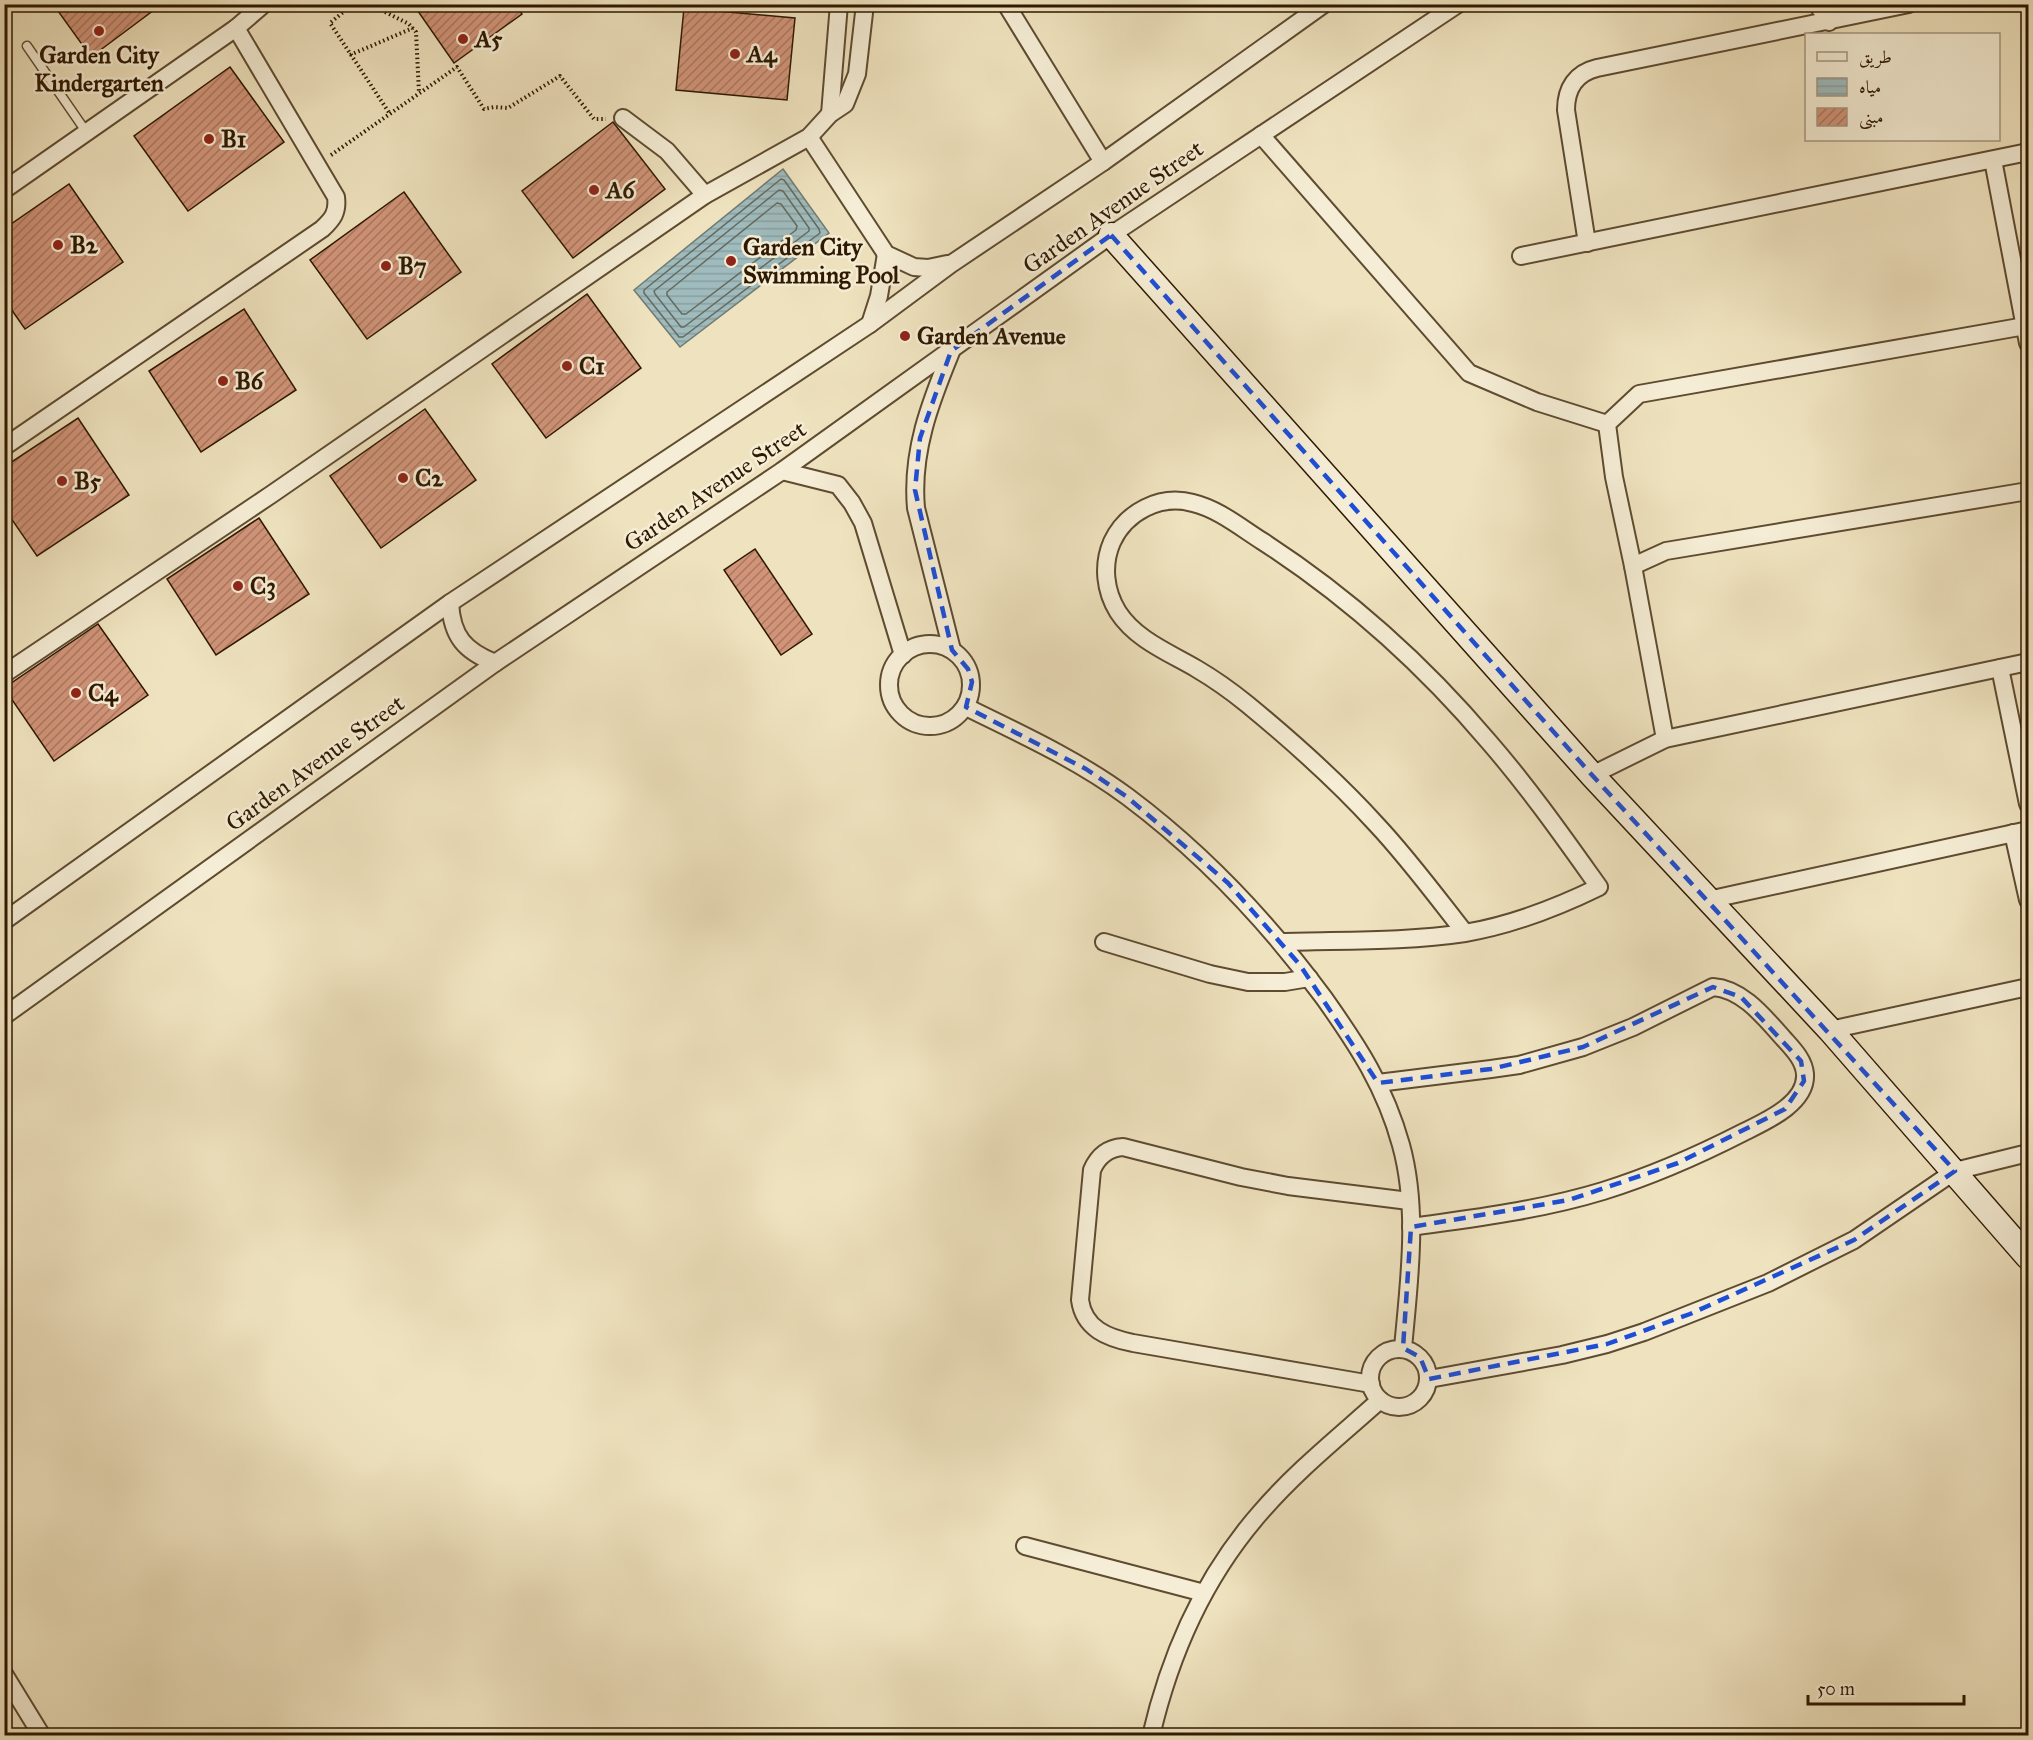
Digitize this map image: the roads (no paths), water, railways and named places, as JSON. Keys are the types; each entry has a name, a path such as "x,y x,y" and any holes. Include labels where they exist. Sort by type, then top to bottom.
{"street":[{"path":"4,190 236,28 264,4"},
{"path":"830,114 839,4"},
{"path":"4,674 272,494 705,195 809,136 830,114 845,104 857,74 865,4"},
{"path":"1006,4 1103,162"},
{"name":"Garden Avenue Street","path":"4,921 450,603 870,324 951,264 1103,162 1324,4"},
{"name":"Garden Avenue Street","path":"4,1016 495,663 782,471 1111,235 1458,4"},
{"path":"1817,4 1829,22"},
{"path":"1587,243 1566,110 1568,91 1580,76 1598,68 1909,4"},
{"path":"4,447 322,229 333,219 338,208 336,197 236,28"},
{"path":"623,118 667,151 705,195"},
{"path":"1261,135 1469,372 1537,402 1607,424"},
{"path":"809,136 886,254 914,267 928,268 951,264"},
{"path":"1521,256 2028,152"},
{"path":"1607,424 1640,394 2027,335 1993,160"},
{"path":"1111,235 1592,775 1830,1030 2028,1257"},
{"path":"870,324 879,296 886,254"},
{"path":"951,351 932,397 920,438 915,490 916,508 952,650"},
{"path":"1607,424 1614,477 1665,739"},
{"path":"782,471 838,485 852,503 863,523 903,655"},
{"path":"1633,566 1666,551 2028,490"},
{"path":"1281,942 1386,939 1465,933 1546,912 1599,888 1550,818 1489,742 1413,660 1365,616 1284,556 1213,510 1194,503 1167,501 1141,510 1131,517 1113,540 1106,569 1107,583 1112,598 1126,622 1149,642 1196,669 1244,702 1316,765 1377,825 1465,933"},
{"path":"450,603 451,615 460,638 476,656 495,663"},
{"path":"927,644 940,645 952,650 965,664 972,682 966,707 957,717 945,724 931,727 904,718 895,707 890,694 889,679 894,666 903,655 927,644"},
{"path":"1592,775 1665,739 2028,662"},
{"path":"2000,668 2028,804"},
{"path":"966,707 1086,769 1127,797 1176,837 1228,883 1281,942 1343,1024 1373,1071 1402,1146 1411,1227 1411,1264 1403,1348"},
{"path":"1708,900 2021,832 2028,900"},
{"path":"1104,942 1210,974 1248,982 1285,982 1309,978"},
{"path":"1378,1083 1500,1068 1583,1047 1633,1027 1713,987 1733,992 1754,1007 1796,1052 1805,1073 1802,1090 1785,1109 1771,1119 1644,1177 1602,1191 1522,1210 1411,1227"},
{"path":"1830,1030 2028,987"},
{"path":"1371,1384 1133,1343 1102,1334 1086,1319 1080,1300 1092,1170 1095,1162 1107,1150 1123,1147 1241,1177 1288,1186 1409,1201"},
{"path":"1428,1379 1607,1344 1690,1314 1768,1283 1854,1240 1955,1171 2028,1153"},
{"path":"1403,1348 1420,1357 1426,1365 1428,1379 1425,1392 1419,1400 1401,1407 1391,1406 1375,1395 1370,1376 1377,1358 1385,1352 1403,1348"},
{"path":"1151,1736 1177,1653 1204,1593 1221,1564 1261,1511 1380,1400"},
{"path":"1025,1546 1204,1593"},
{"path":"4,1674 42,1736"}],"lane":[{"path":"27,46 87,133"}],"water":[{"name":"Garden City Swimming Pool","path":"783,169 829,233 680,347 634,290"}],"place":[{"name":"Garden City Kindergarten","path":"99,31"},
{"name":"A5","path":"463,39"},
{"name":"A4","path":"735,54"},
{"name":"B1","path":"209,139"},
{"name":"A6","path":"594,190"},
{"name":"B2","path":"58,245"},
{"name":"Garden City Swimming Pool","path":"731,261"},
{"name":"B7","path":"386,266"},
{"name":"Garden Avenue","path":"905,336"},
{"name":"C1","path":"567,366"},
{"name":"B6","path":"223,381"},
{"name":"C2","path":"403,478"},
{"name":"B5","path":"62,481"},
{"name":"C3","path":"238,586"},
{"name":"C4","path":"76,693"}]}
